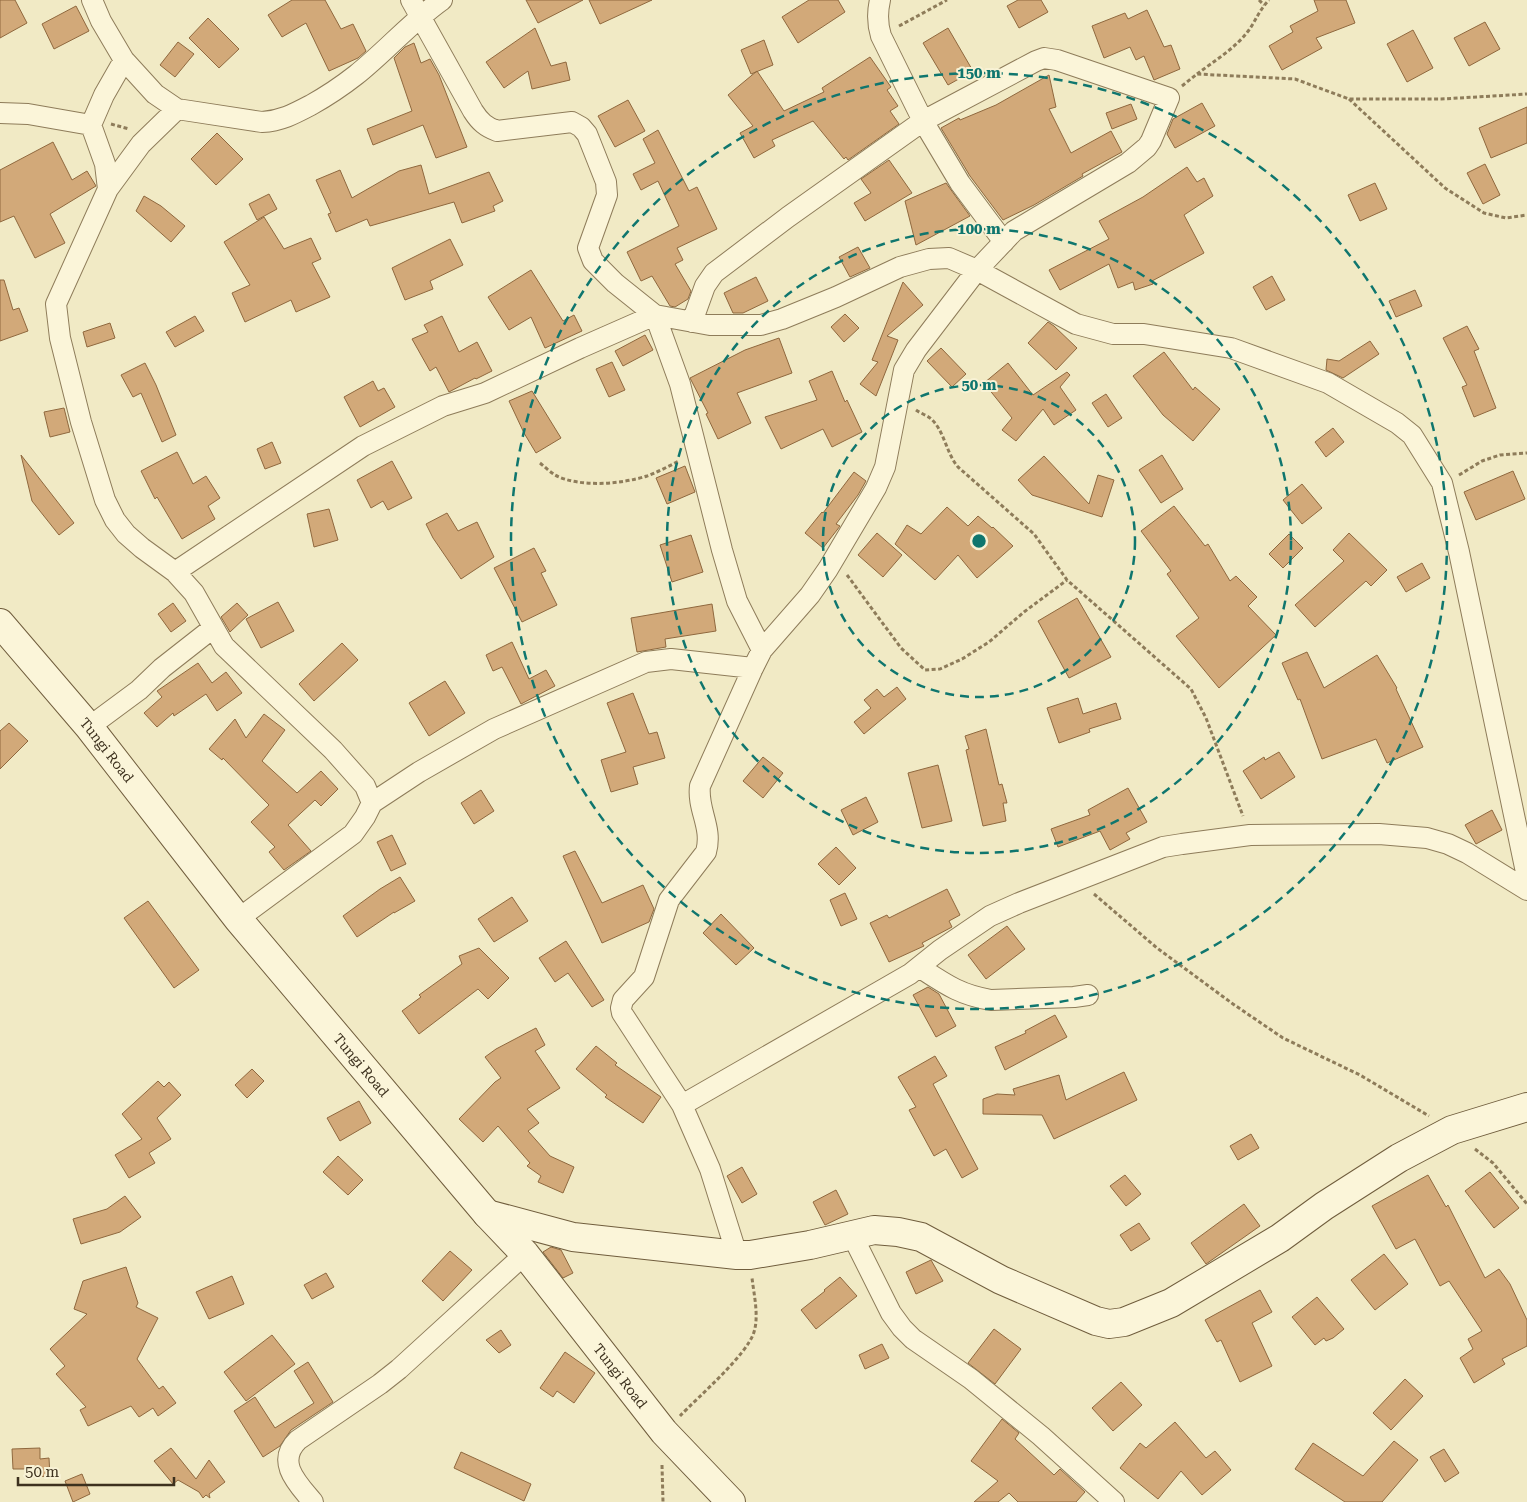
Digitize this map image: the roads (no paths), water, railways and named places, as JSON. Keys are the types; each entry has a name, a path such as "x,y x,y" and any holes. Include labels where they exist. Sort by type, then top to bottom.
{"main road":[{"name":"Tungi Road","path":"0,623 89,727 238,919 487,1214 525,1254 664,1432 731,1502"},
{"path":"487,1214 573,1237 744,1255 874,1230 898,1232 920,1237 1002,1280 1096,1321 1109,1324 1124,1322 1170,1303 1280,1238 1324,1206 1399,1158 1452,1130 1527,1107"}],"street":[{"path":"92,0 101,22 124,60 155,94 178,109 262,122 275,122 287,118 329,95 357,74 415,8 442,0"},
{"path":"880,0 877,13 881,36 923,121 960,183 1004,242"},
{"path":"415,8 478,120 487,128 497,131 572,122 587,134 604,175 607,195 588,248 589,255 615,284 655,316 710,325 761,325 782,319 836,297 900,267 929,259 949,258 977,270 1076,324 1113,334 1144,334 1231,348 1328,383 1397,423 1412,434 1442,483 1461,562 1527,877"},
{"path":"692,322 705,286 714,273 788,217 923,121 1044,58 1067,63 1168,98 1147,147 1128,164 1023,224 977,270 910,359 904,370 885,467 881,478 835,559 810,594 762,650 700,786 699,797 708,833 706,852 669,900 644,977 623,1000 621,1008 622,1013 682,1105 744,1255"},
{"path":"108,189 105,164 91,125 104,95 124,60"},
{"path":"178,109 149,135 125,163 108,189 56,304 60,338 81,422 105,500 115,520 126,534 142,548 175,572 194,593 224,646 333,750 365,786 372,803"},
{"path":"0,113 28,114 91,125"},
{"path":"655,316 680,384 737,602 762,650"},
{"path":"175,572 363,446 443,406 485,393 580,348 655,316"},
{"path":"89,727 139,690 162,668 213,628"},
{"path":"238,919 353,834 372,803 419,772 494,730 646,662 671,659 753,668"},
{"path":"682,1105 910,974 940,950 990,916 1163,847 1250,835 1379,834 1427,838 1467,852 1527,890"},
{"path":"919,967 966,995 986,999 1074,997 1088,994"},
{"path":"852,1235 891,1313 902,1328 913,1339 970,1379 1040,1436 1114,1502"},
{"path":"313,1502 291,1474 288,1460 290,1447 399,1370 525,1254"}]}
